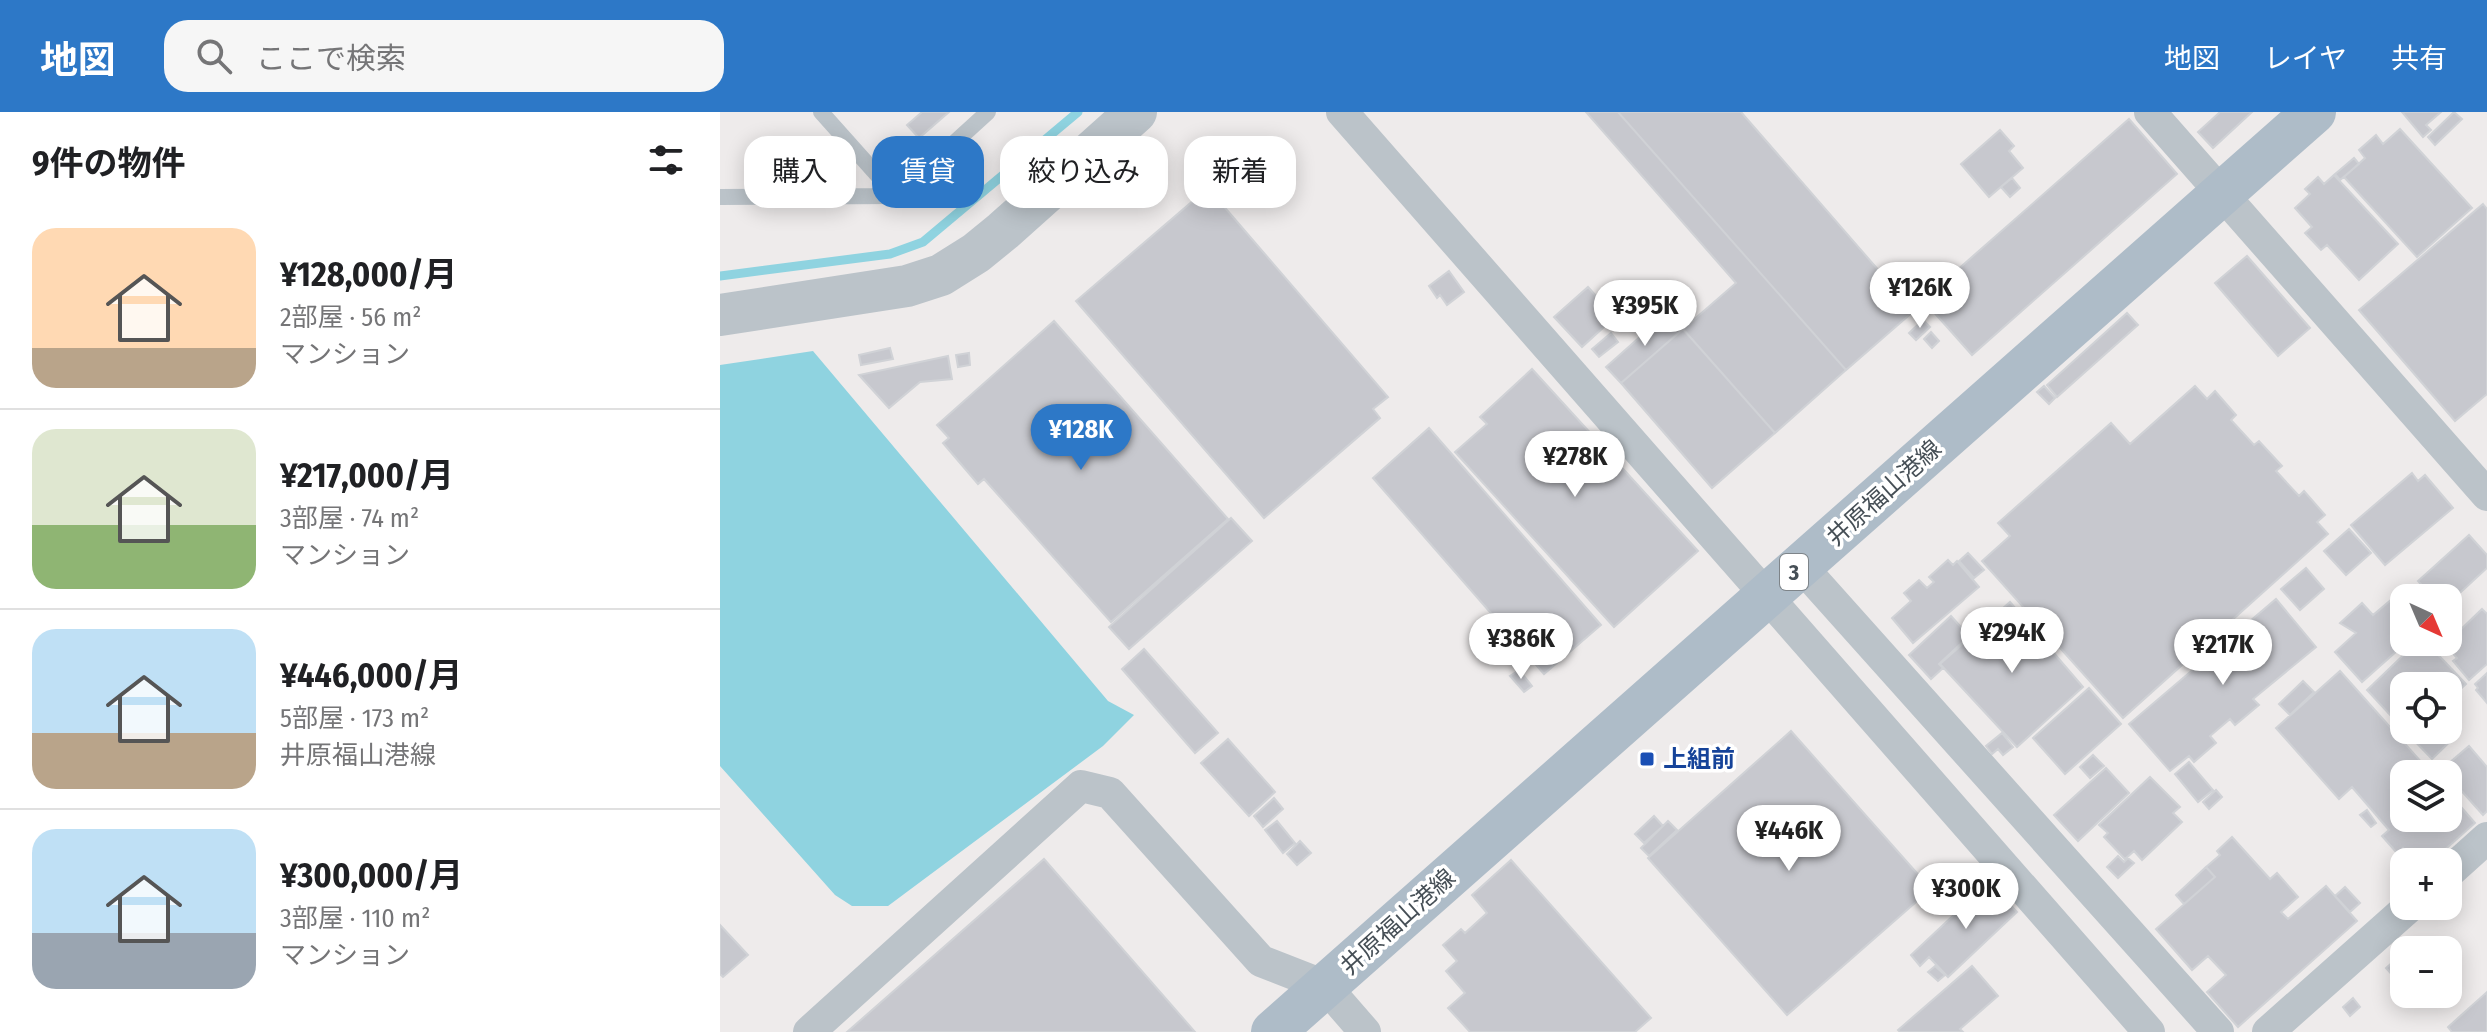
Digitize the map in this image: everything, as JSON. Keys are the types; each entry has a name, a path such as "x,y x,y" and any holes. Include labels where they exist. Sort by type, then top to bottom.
{"main road":[{"name":"井原福山港線","path":"1273,1032 2314,112"}],"street":[{"path":"720,315 907,286 941,275 1003,231 1136,112"},
{"path":"1342,112 2149,1032"},
{"path":"2150,112 2487,495"},
{"path":"1801,566 2218,1032"},
{"path":"809,1032 1081,786 1110,793 1261,961 1325,986 1365,1032"},
{"path":"2462,860 2487,838"},
{"path":"2268,1032 2394,920"}],"lane":[{"path":"821,112 872,169"},
{"path":"962,136 988,112"},
{"path":"720,197 872,196"}],"water":[{"path":"813,351 1108,701 1134,715 1103,746 888,906 852,906 835,895 720,766 720,365"}],"building":[{"path":"922,112 949,112 921,136 917,136 907,125"},
{"path":"1586,112 1618,112 1846,370 1775,433 1683,329 1736,283"},
{"path":"1618,112 1741,112 1914,311 1846,370"},
{"path":"2220,112 2252,112 2213,148 2198,132"},
{"path":"2402,112 2441,112 2426,125 2431,130 2423,137"},
{"path":"2454,112 2462,119 2435,145 2428,137"},
{"path":"2129,119 2177,174 1972,355 1923,300"},
{"path":"2400,129 2472,208 2417,257 2344,177 2365,158 2359,150 2376,135 2383,144"},
{"path":"2000,130 2014,146 2009,151 2023,168 1989,197 1961,164"},
{"path":"2354,158 2359,164 2340,180 2335,174"},
{"path":"2334,175 2398,244 2359,280 2327,245 2321,250 2305,233 2312,227 2295,208 2310,194 2305,189 2318,177 2324,184"},
{"path":"2012,178 2020,188 2010,197 2001,187"},
{"path":"2483,204 2487,209 2487,394 2455,421 2359,310"},
{"path":"1185,208 1225,208 1388,397 1373,409 1380,418 1264,518 1076,301"},
{"path":"2247,256 2310,328 2278,356 2215,283"},
{"path":"1449,271 1464,292 1447,305 1440,295 1437,298 1429,286"},
{"path":"1588,287 1615,317 1582,347 1554,317"},
{"path":"1668,312 1683,329 1621,383 1606,367"},
{"path":"2127,313 2138,325 2057,397 2047,385"},
{"path":"1923,320 1930,327 1916,340 1909,333"},
{"path":"1054,321 1228,519 1111,622 984,479 978,484 943,443 949,438 937,425"},
{"path":"1683,329 1775,433 1712,488 1621,383"},
{"path":"1931,332 1939,341 1932,348 1924,339"},
{"path":"1611,333 1618,342 1599,357 1592,349"},
{"path":"890,348 893,359 861,365 859,355"},
{"path":"969,353 970,365 958,367 956,355"},
{"path":"948,356 952,379 920,382 889,408 859,375"},
{"path":"1532,369 1698,551 1614,627 1455,452 1487,424 1480,417"},
{"path":"2044,386 2055,398 2049,404 2037,392"},
{"path":"2195,386 2207,399 2215,391 2236,415 2231,420 2254,445 2259,441 2282,466 2276,471 2299,496 2304,491 2325,515 2317,522 2328,534 2123,718 1982,561 2010,536 1998,523 2111,423 2130,444"},
{"path":"1429,428 1601,625 1544,674 1373,478"},
{"path":"2412,473 2418,481 2425,475 2453,508 2385,565 2351,525"},
{"path":"1231,518 1252,541 1129,649 1109,627"},
{"path":"2349,529 2371,553 2346,575 2324,551"},
{"path":"2469,535 2487,555 2487,568 2462,591 2462,584 2421,584 2418,581"},
{"path":"1968,553 1984,570 1974,578 1959,561"},
{"path":"1948,560 1953,565 1957,561 1979,587 1913,643 1892,618 1911,601 1904,593 1919,580 1927,588 1934,582 1929,577"},
{"path":"2306,568 2324,589 2300,610 2281,589"},
{"path":"2276,599 2316,647 2253,699 2259,705 2235,725 2230,719 2210,736 2216,743 2194,762 2189,756 2170,771 2129,724"},
{"path":"2390,601 2391,656 2362,682 2335,652 2356,633 2340,623 2362,603 2373,615"},
{"path":"2010,602 2083,687 2017,747 1940,664"},
{"path":"2482,609 2487,614 2487,664 2469,680 2453,661 2457,658 2455,656 2462,656 2462,628"},
{"path":"1951,616 1969,636 1939,664 1943,668 1931,679 1909,655"},
{"path":"1144,649 1218,733 1195,753 1122,669"},
{"path":"2402,656 2439,656 2455,672 2390,672 2390,715 2367,690"},
{"path":"1519,670 1532,686 1524,692 1510,676"},
{"path":"2340,671 2390,727 2390,744 2405,744 2419,760 2390,760 2390,832 2462,832 2462,808 2475,823 2447,848 2393,848 2382,836 2389,830 2352,787 2339,799 2276,728"},
{"path":"2487,673 2487,703 2475,684"},
{"path":"2303,681 2314,692 2290,715 2279,704"},
{"path":"2089,688 2121,724 2065,774 2033,738"},
{"path":"1791,731 1931,889 1787,1015 1648,858"},
{"path":"2002,733 2013,747 2003,755 1998,749 1992,754 1986,746"},
{"path":"1228,739 1275,792 1249,816 1201,763"},
{"path":"2418,744 2448,744 2432,759"},
{"path":"2469,746 2487,767 2487,811 2483,815 2462,791 2462,760 2453,760"},
{"path":"2093,755 2104,766 2090,778 2080,767"},
{"path":"2189,762 2213,790 2198,802 2175,774"},
{"path":"2106,768 2129,793 2078,841 2054,815"},
{"path":"2150,777 2180,807 2173,813 2182,822 2142,860 2134,851 2125,859 2104,837 2108,833 2099,825"},
{"path":"2216,790 2222,797 2209,809 2203,802"},
{"path":"1274,798 1283,809 1263,827 1254,816"},
{"path":"2367,810 2376,823 2371,827 2360,815"},
{"path":"1654,816 1663,826 1644,843 1635,834"},
{"path":"1277,821 1295,843 1283,853 1265,830"},
{"path":"1668,821 1677,830 1649,856 1641,848"},
{"path":"2232,837 2270,879 2277,873 2298,897 2281,912 2288,919 2326,886 2357,921 2238,1027 2207,992 2226,975 2208,956 2192,970 2156,929 2215,877 2206,867 2220,855 2217,851"},
{"path":"1300,841 1311,853 1297,865 1287,854"},
{"path":"2118,856 2124,862 2128,858 2134,863 2118,878 2107,867"},
{"path":"1044,859 1195,1032 847,1032"},
{"path":"1511,860 1651,1018 1635,1032 1470,1032 1448,1008 1465,993 1446,971 1457,961 1443,945 1461,929 1465,933 1487,913 1472,895"},
{"path":"2206,867 2215,877 2184,904 2176,895"},
{"path":"1989,882 2017,912 1948,977 1929,957 1920,966 1911,955"},
{"path":"2345,887 2360,903 2350,912 2335,896"},
{"path":"720,925 748,955 723,977 720,974"},
{"path":"1935,966 1945,975 1938,981 1928,972"},
{"path":"1972,966 1998,996 1960,1029 1963,1032 1898,1030"},
{"path":"2487,992 2487,1032 2452,1032 2448,1027"},
{"path":"2353,998 2360,1007 2350,1016 2343,1007"}],"waterway":[{"path":"720,276 890,254 923,242 1078,112"}],"place":[{"name":"上組前","path":"1647,759"}]}
